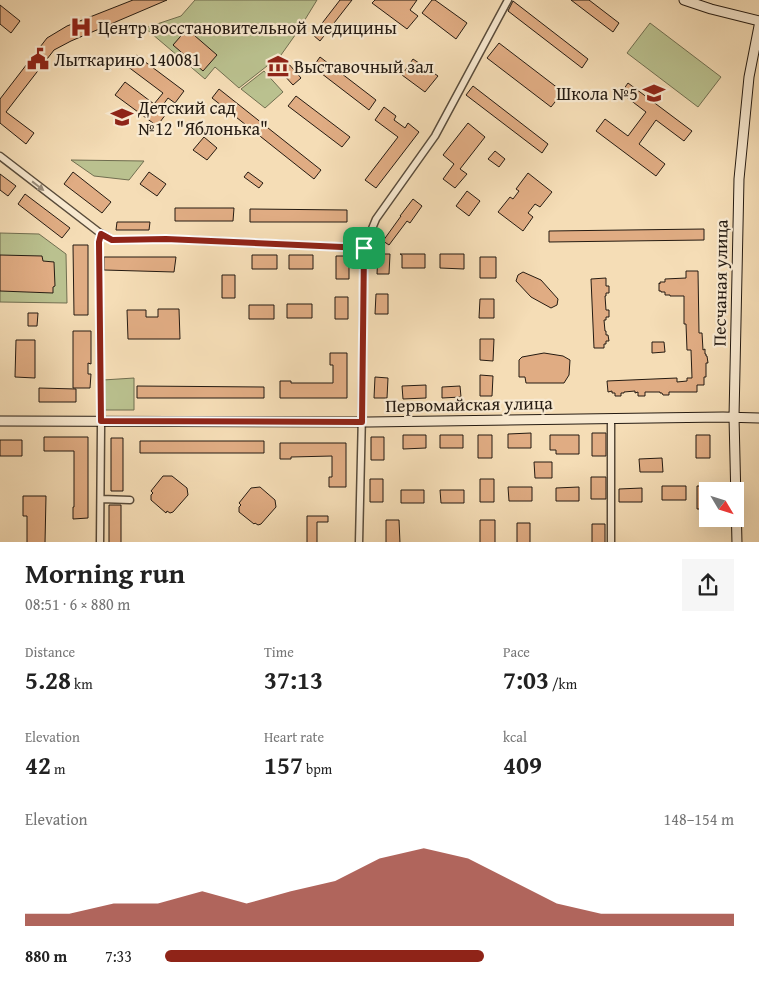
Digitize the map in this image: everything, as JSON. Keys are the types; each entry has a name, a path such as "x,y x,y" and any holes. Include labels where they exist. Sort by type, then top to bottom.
{"street":[{"path":"359,542 364,248 376,219 435,136 508,0"},
{"path":"684,0 711,10 759,21"},
{"name":"Песчаная улица","path":"737,542 734,417 739,179 749,77 759,26"},
{"path":"0,156 101,234 112,240 166,239 364,248"},
{"path":"100,542 99,242 101,234"},
{"name":"Первомайская улица","path":"0,421 362,422 759,418"},
{"path":"611,419 612,542"},
{"path":"101,499 130,500"}],"green space":[{"path":"195,0 317,0 281,55 239,88 215,67 205,79 145,28 181,16"},
{"path":"650,23 721,77 698,107 627,53"},
{"path":"264,71 283,92 265,108 241,89"},
{"path":"71,160 144,161 129,180 94,176"},
{"path":"0,233 39,234 66,254 67,303 0,302"},
{"path":"134,378 134,410 104,410 103,380"}],"building":[{"path":"133,0 167,0 54,50 6,112 34,133 26,144 0,123 0,99 47,38 67,26"},
{"path":"340,0 352,0 320,41 313,35"},
{"path":"375,0 417,0 410,10 418,16 407,29 372,3"},
{"path":"432,0 435,0 467,23 456,39 422,13"},
{"path":"571,0 589,0 619,23 613,32"},
{"path":"513,1 588,59 582,68 508,11"},
{"path":"0,5 20,21 11,33 0,24"},
{"path":"187,29 217,55 203,71 173,45"},
{"path":"499,43 563,92 551,107 487,58"},
{"path":"136,55 184,91 175,103 168,98 160,109 166,114 157,126 115,95 125,82 154,104 163,93 127,66"},
{"path":"281,55 301,78 293,85 272,62"},
{"path":"320,57 376,100 369,110 313,67"},
{"path":"413,59 438,76 425,92 402,75"},
{"path":"628,83 692,131 684,141 656,120 639,144 665,164 656,176 596,131 605,119 628,136 646,112 621,93"},
{"path":"473,86 548,144 542,153 466,95"},
{"path":"219,89 321,170 314,179 212,98"},
{"path":"296,96 350,137 342,147 288,106"},
{"path":"384,107 396,116 394,120 405,128 408,123 419,132 376,188 365,180 398,137 375,120"},
{"path":"468,123 485,137 460,169 467,174 455,188 443,179 454,164 443,155"},
{"path":"204,137 217,148 207,160 193,150"},
{"path":"495,151 505,159 499,167 488,159"},
{"path":"73,172 111,202 102,213 64,184"},
{"path":"149,172 166,184 157,196 140,184"},
{"path":"248,172 263,183 259,188 244,177"},
{"path":"528,173 552,192 540,207 535,204 528,213 533,217 523,231 498,212 510,197 513,199 519,191 516,189"},
{"path":"0,174 16,186 8,196 0,190"},
{"path":"467,191 480,201 469,216 456,206"},
{"path":"25,194 70,228 62,238 18,204"},
{"path":"413,199 422,206 410,223 407,221 389,245 383,241"},
{"path":"175,208 234,208 233,221 175,221"},
{"path":"250,209 347,210 347,222 250,222"},
{"path":"117,222 150,222 149,230 116,230"},
{"path":"704,229 704,240 549,242 549,231"},
{"path":"73,245 88,245 88,315 74,315"},
{"path":"378,254 390,254 389,274 377,274"},
{"path":"400,254 425,254 425,268 402,268 402,255"},
{"path":"440,254 464,254 464,269 440,268"},
{"path":"0,255 42,256 43,261 54,262 55,286 53,287 53,293 0,291"},
{"path":"252,255 277,255 277,269 252,269"},
{"path":"289,255 313,255 313,269 289,269"},
{"path":"336,256 349,256 349,279 336,279"},
{"path":"104,257 176,257 174,272 104,270"},
{"path":"480,257 496,257 496,278 480,278"},
{"path":"686,271 698,271 699,333 702,333 703,350 705,349 708,363 706,363 704,385 697,385 697,392 669,392 669,395 663,395 660,392 645,392 645,396 638,396 638,392 635,393 635,391 624,392 621,393 621,396 615,396 615,393 612,393 612,391 608,392 607,381 677,378 677,382 687,381 687,378 692,378 691,350 687,350 686,324 684,324 684,296 665,295 665,292 659,291 660,282 665,282 665,279 686,278"},
{"path":"523,272 541,280 558,299 557,305 551,308 531,297 516,281 518,275"},
{"path":"222,275 235,275 235,298 222,298"},
{"path":"606,278 606,286 609,286 609,293 606,293 605,296 606,310 609,310 609,317 606,317 606,320 604,320 605,331 609,341 606,341 604,348 594,348 591,279"},
{"path":"376,294 388,294 388,314 375,314"},
{"path":"335,297 348,297 348,319 335,319"},
{"path":"480,299 494,299 494,318 479,318"},
{"path":"287,304 312,304 312,318 287,318"},
{"path":"249,305 274,305 274,319 249,319"},
{"path":"158,309 179,309 180,339 128,339 127,310 146,310 146,317 158,317"},
{"path":"28,313 38,313 37,326 28,326"},
{"path":"73,331 91,331 91,364 88,363 88,374 91,374 90,388 73,388"},
{"path":"480,339 494,339 493,361 480,360"},
{"path":"16,340 35,340 35,378 15,377"},
{"path":"652,342 664,342 665,352 652,353"},
{"path":"330,353 347,353 347,398 280,398 280,381 291,381 291,383 333,383 333,365 330,365"},
{"path":"544,353 563,356 570,360 569,375 564,383 526,383 525,377 519,377 519,360 522,357"},
{"path":"480,375 493,376 492,396 480,396"},
{"path":"375,377 388,378 387,398 374,398"},
{"path":"426,385 426,398 403,399 402,386"},
{"path":"137,386 264,387 264,398 137,398"},
{"path":"460,386 461,397 442,398 442,387"},
{"path":"39,388 76,389 76,402 39,402"},
{"path":"531,433 531,448 508,448 508,434"},
{"path":"592,433 606,433 606,456 592,456"},
{"path":"403,435 426,435 426,448 403,449"},
{"path":"440,435 463,435 463,448 440,448"},
{"path":"478,435 492,435 492,458 478,458"},
{"path":"550,435 579,435 579,454 556,454 556,450 550,450"},
{"path":"696,435 710,435 710,458 696,458"},
{"path":"44,437 88,437 88,518 73,519 74,451 44,451"},
{"path":"371,437 384,437 384,460 371,460"},
{"path":"111,438 123,438 123,491 111,491"},
{"path":"0,440 22,440 22,456 0,456"},
{"path":"140,441 264,441 264,453 140,453"},
{"path":"280,443 346,443 346,487 329,487 329,477 332,477 332,456 280,459"},
{"path":"662,458 663,472 640,472 639,459"},
{"path":"534,462 552,462 552,478 535,478"},
{"path":"163,476 172,476 187,488 188,495 170,513 167,511 166,513 151,500 153,493 151,491"},
{"path":"591,477 606,477 606,499 591,499"},
{"path":"370,479 383,479 383,502 370,502"},
{"path":"480,479 494,479 494,502 480,502"},
{"path":"662,486 686,486 686,500 662,500"},
{"path":"697,486 699,486 699,509 697,509"},
{"path":"260,487 275,500 276,507 258,525 239,512 241,505 239,503 251,488"},
{"path":"508,487 532,487 532,501 509,501"},
{"path":"579,487 579,501 556,501 556,488"},
{"path":"642,488 642,502 619,502 619,489"},
{"path":"401,490 424,490 424,503 401,503"},
{"path":"440,490 464,490 464,503 441,503"},
{"path":"23,496 46,496 45,542 27,542 27,516 23,516"},
{"path":"109,505 121,505 121,542 109,542"},
{"path":"307,516 328,516 328,522 317,522 317,542 307,542"},
{"path":"386,520 399,520 400,542 386,542"},
{"path":"480,520 495,520 495,542 480,542"},
{"path":"517,523 530,523 530,542 517,542"},
{"path":"592,524 605,524 605,542 592,542"}],"place":[{"name":"Центр восстановительной медицины","path":"81,27"},
{"name":"Лыткарино 140081","path":"38,59"},
{"name":"Выставочный зал","path":"278,66"},
{"name":"Школа №5","path":"654,93"},
{"name":"Детский сад №12 \"Яблонька\"","path":"122,117"}],"route":[{"path":"101,234 112,240 166,239 364,248 362,422 101,421 99,242 101,234"}]}
